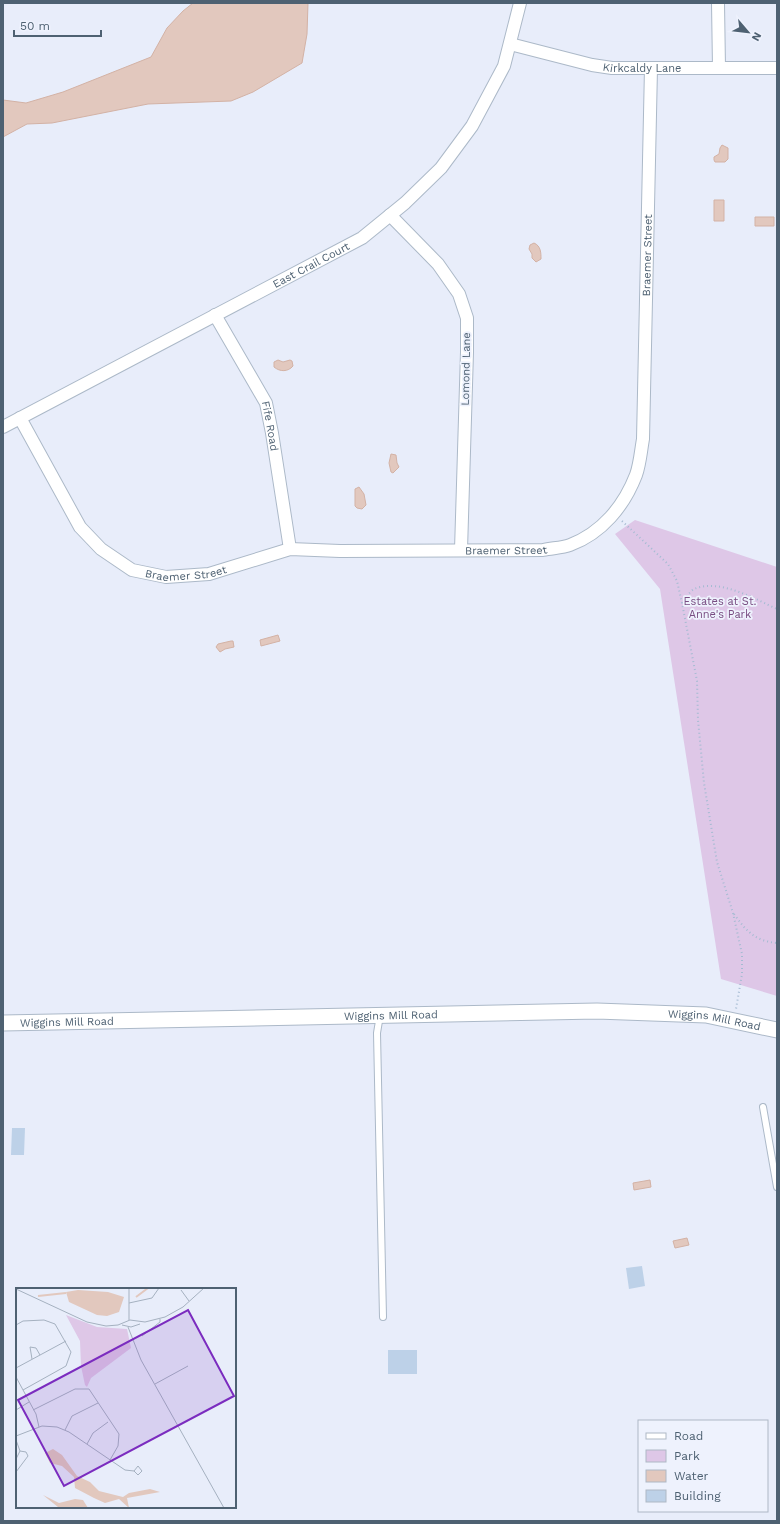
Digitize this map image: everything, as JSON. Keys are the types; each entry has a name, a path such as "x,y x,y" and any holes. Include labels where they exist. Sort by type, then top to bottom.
{"street":[{"name":"East Crail Court","path":"3,427 362,238 405,203 441,168 472,126 504,66 520,3"},
{"path":"718,3 719,68"},
{"name":"Kirkcaldy Lane","path":"510,44 592,65 612,68 777,68"},
{"name":"Braemer Street","path":"20,418 80,527 101,550 132,570 166,577 209,574 290,549 340,551 543,550 570,545 591,534 614,514 622,502 636,474 643,439 651,68"},
{"name":"Lomond Lane","path":"390,215 438,264 459,294 467,318 461,550"},
{"name":"Fife Road","path":"215,315 266,403 290,549"},
{"name":"Wiggins Mill Road","path":"3,1023 597,1011 706,1015 777,1030"}],"lane":[{"path":"380,1015 377,1033 383,1317"},
{"path":"763,1107 777,1187"}],"path":[{"path":"614,514 668,564 677,581 682,602 697,681 698,720 704,783 717,862 733,913 742,954 742,974 733,1021"},
{"path":"682,602 693,589 722,587 731,588 777,609"},
{"path":"733,913 744,929 756,938 777,943"}],"green space":[{"name":"Estates at St. Anne's Park","path":"635,520 777,567 777,996 721,979 660,589 615,534"}],"water":[{"path":"193,3 308,3 307,34 302,63 253,92 231,101 148,104 52,123 27,124 3,137 3,100 26,103 63,92 151,57 167,28"},
{"path":"722,145 728,148 728,159 725,162 715,162 714,157 719,154"},
{"path":"714,200 724,200 724,221 714,221"},
{"path":"755,217 774,217 774,226 755,226"},
{"path":"534,243 539,248 541,254 541,259 536,262 532,258 532,254 529,249 530,245"},
{"path":"278,360 283,362 290,360 292,361 293,366 284,371 279,370 274,367 274,362"},
{"path":"391,454 396,455 399,467 393,473 391,472 389,463"},
{"path":"359,487 364,494 366,505 362,509 355,506 355,489"},
{"path":"278,635 280,641 261,646 260,640"},
{"path":"233,641 234,647 220,652 216,647 218,644"},
{"path":"650,1180 651,1187 634,1190 633,1183"},
{"path":"687,1238 689,1245 675,1248 673,1241"}],"building":[{"path":"12,1128 25,1128 24,1155 11,1155"},
{"path":"642,1266 645,1286 629,1289 626,1268"},
{"path":"388,1350 417,1350 417,1374 388,1374"}]}
